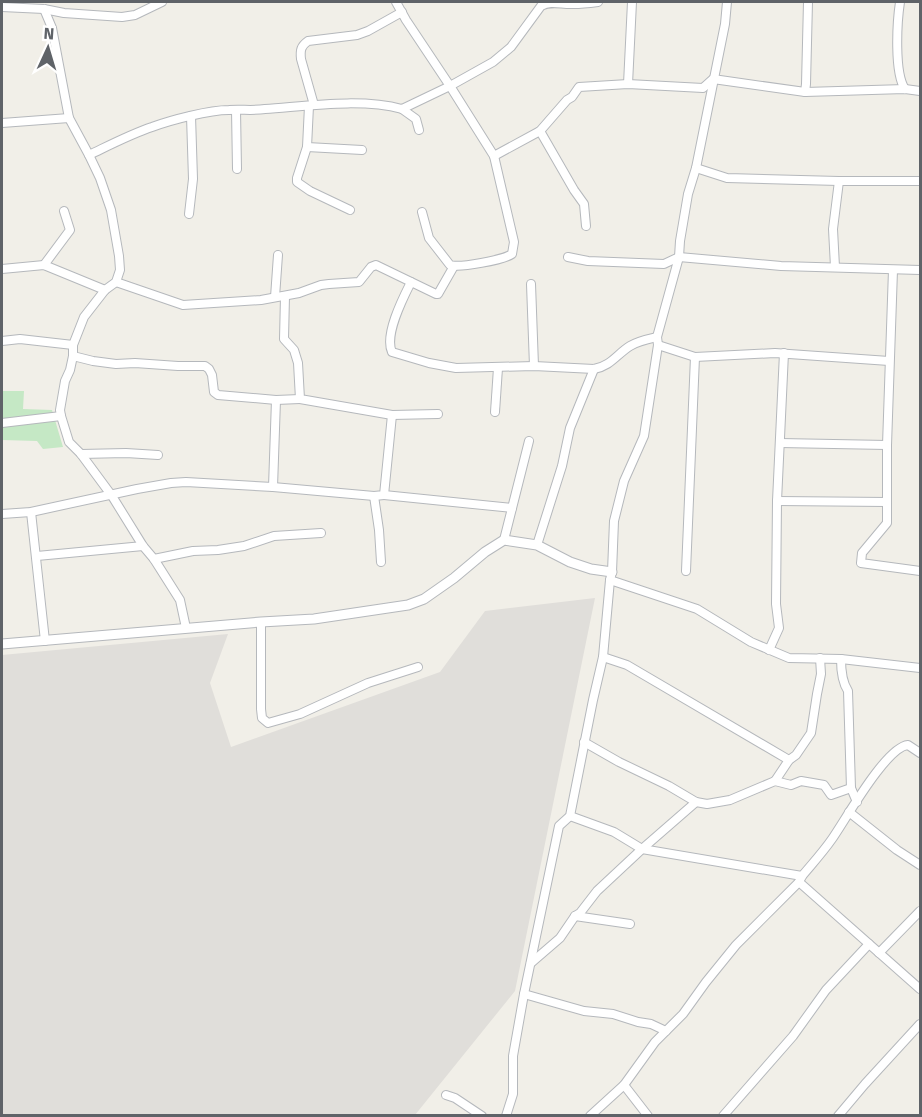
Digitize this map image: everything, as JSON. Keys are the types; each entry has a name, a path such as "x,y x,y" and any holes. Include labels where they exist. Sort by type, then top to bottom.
{"street":[{"path":"2,7 19,5 64,13 122,17 135,15 162,2"},
{"path":"396,2 494,156 514,242 512,254 506,258 450,265 429,237 422,212"},
{"path":"402,109 493,62 511,47 545,3 598,2"},
{"path":"628,84 632,2"},
{"path":"506,1116 513,1094 513,1056 524,994 559,826 570,816 603,657 614,521 624,481 644,436 658,341 679,257 687,203 725,24 727,2"},
{"path":"805,92 808,2"},
{"path":"900,2 897,46 901,83 905,89"},
{"path":"44,9 52,28 69,118 89,154 111,210 120,270 116,282 105,290 84,317 74,345 62,397 61,416 69,442 112,495 180,600 186,628"},
{"path":"350,210 310,191 297,182 307,147 312,105 300,51 302,45 308,41 362,33 402,12"},
{"path":"52,28 64,13"},
{"path":"494,156 540,131 579,87 628,84 703,88 713,79"},
{"path":"713,79 805,92 905,89 921,91"},
{"path":"89,154 152,126 217,111 312,105 388,105 402,109 416,119 419,130"},
{"path":"236,110 237,169"},
{"path":"189,214 193,178 191,116"},
{"path":"2,123 69,118"},
{"path":"540,131 584,204 585,226"},
{"path":"307,147 362,150"},
{"path":"696,168 727,178 921,181"},
{"path":"835,267 833,229 839,181"},
{"path":"44,265 70,230 64,211"},
{"path":"275,297 278,255"},
{"path":"568,257 588,261 664,264 679,257 781,266 921,270"},
{"path":"2,269 44,265 105,290"},
{"path":"116,282 183,305 261,300 299,293 329,284 359,282 371,267 376,265 433,294 438,294 454,266"},
{"path":"893,270 887,445 887,523 862,553 861,563 921,571"},
{"path":"411,282 399,305 389,347 392,352 456,368 534,366 594,369 601,368 638,342 658,341 695,357 784,353 889,361"},
{"path":"531,284 534,366"},
{"path":"285,296 284,339 294,350 298,363 300,399"},
{"path":"2,341 20,339 74,345"},
{"path":"769,650 779,628 776,604 777,501 784,353"},
{"path":"73,356 116,364 205,366 212,375 214,392 218,395 276,400 300,399 392,414 438,414"},
{"path":"686,571 695,357"},
{"path":"495,412 498,368"},
{"path":"537,545 562,466 570,428 594,369"},
{"path":"273,487 276,400"},
{"path":"384,495 392,414"},
{"path":"2,423 61,416"},
{"path":"504,540 529,441"},
{"path":"780,443 887,445"},
{"path":"81,454 158,454"},
{"path":"2,514 31,512 137,489 186,482 384,495 512,508"},
{"path":"374,496 381,562"},
{"path":"777,501 887,502"},
{"path":"31,512 45,641"},
{"path":"154,559 193,551 244,546 274,536 321,532"},
{"path":"2,644 314,619 408,605 424,599 454,578 484,552 504,540 537,545 570,562 697,609 751,642 789,658 841,659 921,668"},
{"path":"37,556 143,546"},
{"path":"261,622 261,709 262,718 268,723 300,714 368,683 418,667"},
{"path":"603,657 627,665 789,760"},
{"path":"584,742 696,802 707,804 730,800 775,781 811,734 821,674 820,658"},
{"path":"841,659 841,670 848,692 851,788 857,802"},
{"path":"590,1116 624,1085 655,1042 683,1014 736,945 801,879 832,839 882,764 903,745 908,745 921,753"},
{"path":"775,781 791,785 801,781 824,785 831,795 851,788"},
{"path":"531,963 560,938 575,916 597,891 696,802"},
{"path":"849,812 897,850 921,865"},
{"path":"570,816 614,832 642,849 801,879 869,944 921,989"},
{"path":"879,953 921,911"},
{"path":"575,916 630,924"},
{"path":"723,1116 794,1036 826,990 869,944"},
{"path":"524,994 584,1011 613,1014 651,1024 666,1031"},
{"path":"651,1024 655,1042"},
{"path":"838,1116 921,1024"},
{"path":"624,1085 648,1116"},
{"path":"446,1095 455,1098 482,1116"}],"shaded area":[{"path":"595,598 515,991 415,1115 2,1115 2,655 228,634 210,683 231,747 440,672 485,611"}],"green space":[{"path":"2,391 24,391 23,409 52,410 63,447 43,449 37,441 2,440"}]}
